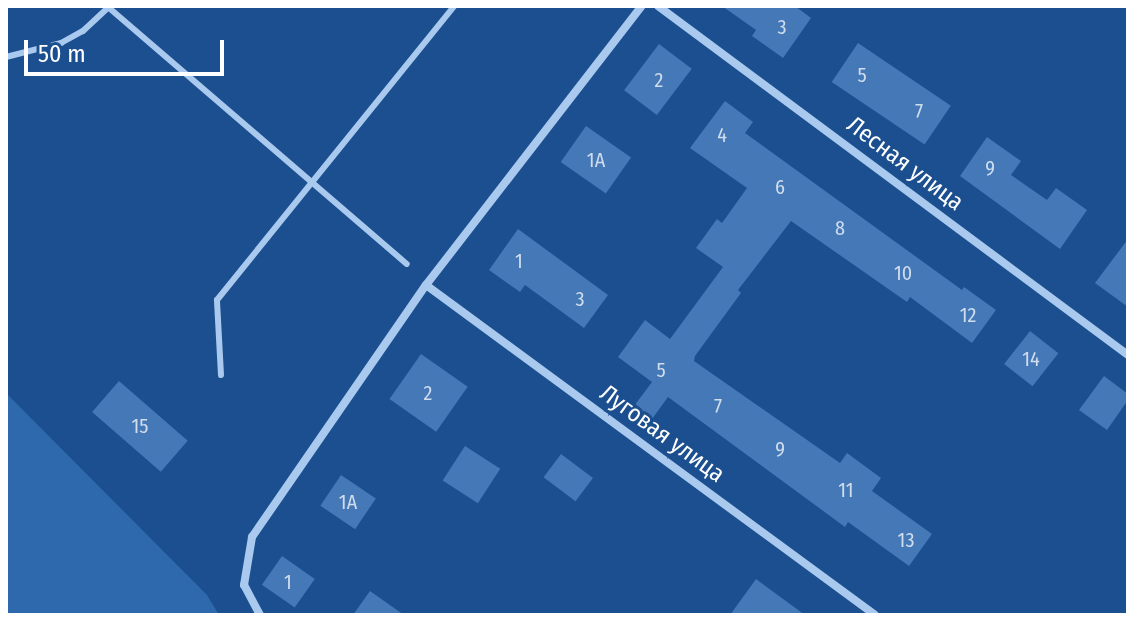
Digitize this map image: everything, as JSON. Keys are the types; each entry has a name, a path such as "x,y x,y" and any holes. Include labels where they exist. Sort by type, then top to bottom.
{"street":[{"path":"260,615 244,585 252,537 426,285 642,6"},
{"name":"Лесная улица","path":"658,6 1128,355"},
{"name":"Луговая улица","path":"426,285 875,615"}],"lane":[{"path":"221,375 217,300 454,6"},
{"path":"6,57 37,52 61,43 83,31 109,7 407,264"}],"shaded area":[{"path":"6,393 207,595 219,615 6,615"}],"building":[{"path":"722,6 795,6 811,18 783,58 752,36 756,30"},
{"path":"858,43 951,106 925,145 832,82"},
{"path":"659,44 692,69 657,115 624,90"},
{"path":"725,101 753,122 745,133 962,290 964,287 996,310 972,343 910,297 907,302 791,221 738,290 741,293 695,356 694,361 840,463 847,453 881,478 872,491 932,534 909,566 848,522 845,527 668,397 652,419 634,406 652,382 618,357 645,320 670,339 723,267 696,248 717,219 722,223 747,188 690,148"},
{"path":"586,126 631,158 606,194 561,162"},
{"path":"987,137 1021,161 1011,175 1047,200 1056,188 1087,210 1060,249 960,176"},
{"path":"518,229 608,295 584,328 525,285 520,292 489,270"},
{"path":"1128,239 1128,307 1095,283"},
{"path":"1030,331 1058,353 1033,386 1004,364"},
{"path":"421,354 468,387 436,432 389,399"},
{"path":"1104,376 1128,394 1128,400 1107,430 1079,410"},
{"path":"119,381 188,441 161,472 92,412"},
{"path":"465,446 500,469 478,503 443,480"},
{"path":"561,454 593,478 575,501 544,477"},
{"path":"341,475 376,498 355,529 320,506"},
{"path":"282,556 315,579 295,608 262,585"},
{"path":"756,579 805,615 730,615"},
{"path":"370,591 404,615 353,615"}]}
